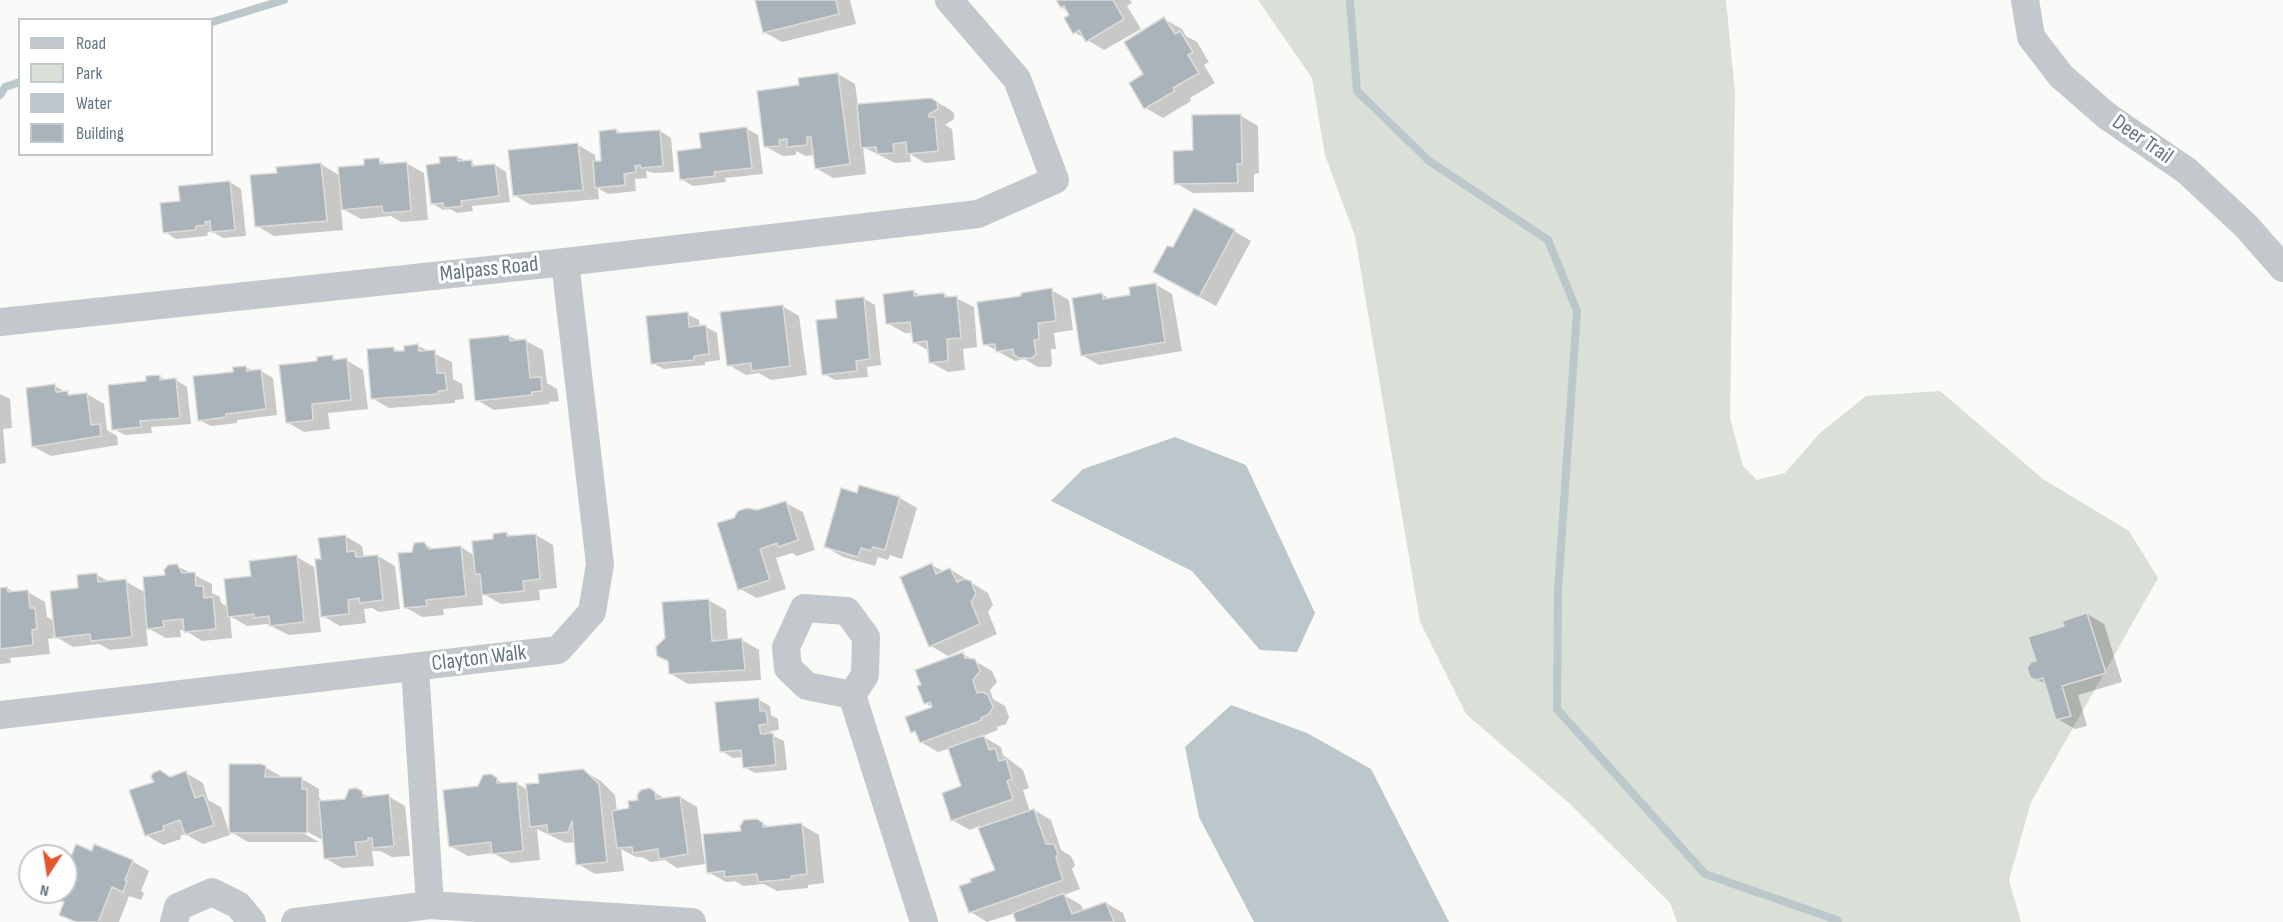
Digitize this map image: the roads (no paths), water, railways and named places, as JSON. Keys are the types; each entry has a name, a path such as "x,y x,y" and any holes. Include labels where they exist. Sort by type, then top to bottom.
{"street":[{"name":"Malpass Road","path":"0,322 565,262 978,214 1055,180 1017,79 949,0"},
{"name":"Deer Trail","path":"2025,0 2031,38 2061,76 2107,116 2187,171 2246,226 2283,268"},
{"name":"Clayton Walk","path":"0,715 558,650 592,612 600,564 565,262"},
{"path":"415,667 430,905"},
{"path":"852,695 924,922"},
{"path":"174,922 178,907 212,892 238,905 252,922"},
{"path":"296,922 430,905 692,922"}],"water":[{"path":"1175,437 1246,465 1315,613 1297,652 1260,650 1192,571 1051,501 1083,469"},
{"path":"1231,705 1307,733 1371,769 1449,922 1254,922 1199,817 1185,747"}],"waterway":[{"path":"213,22 284,0"},
{"path":"1350,0 1357,91 1429,161 1548,240 1577,311 1558,591 1557,709 1705,874 1838,922"},
{"path":"0,95 5,87 18,83"}]}
